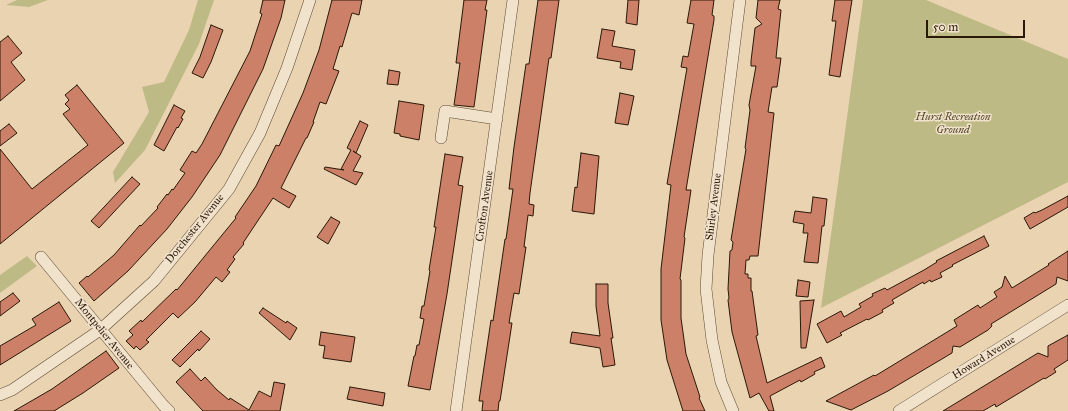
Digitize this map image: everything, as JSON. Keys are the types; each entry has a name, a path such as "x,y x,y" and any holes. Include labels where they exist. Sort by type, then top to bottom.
{"street":[{"name":"Dorchester Avenue","path":"0,395 12,390 100,330 154,280 228,188 260,133 287,68 310,0"},
{"name":"Crofton Avenue","path":"456,411 513,0"},
{"name":"Shirley Avenue","path":"733,411 719,375 712,340 706,289 708,255 740,0"},
{"path":"441,138 445,111 497,119"},
{"name":"Montpelier Avenue","path":"41,257 100,330 169,411"},
{"name":"Howard Avenue","path":"899,411 1068,305"}],"green space":[{"path":"17,0 48,0 29,7 6,5"},
{"path":"198,0 214,0 199,44 145,150 115,183 113,172 149,112 142,87 164,82 189,30"},
{"name":"Hurst Recreation Ground","path":"863,0 926,0 1068,59 1068,182 821,308"},
{"path":"27,256 37,266 0,293 0,275"}],"building":[{"path":"263,0 285,0 281,18 263,69 220,155 192,197 167,229 128,271 94,301 79,283 114,255 140,225 141,226 158,208 157,207 167,194 168,195 172,189 173,190 185,173 180,170 192,151 196,153 202,144 250,51 262,14 260,13"},
{"path":"332,0 362,0 359,15 352,13 342,47 340,46 333,69 339,71 326,104 320,102 307,138 281,188 296,196 289,208 273,198 243,243 244,244 233,257 235,259 227,270 230,272 222,282 216,277 195,302 178,318 173,313 146,340 149,342 140,350 136,346 134,349 126,341 133,335 129,331 141,320 142,322 176,289 177,290 236,218 235,217 256,186 276,145 279,146 303,93 319,50"},
{"path":"464,0 487,0 485,10 487,10 474,107 454,105 460,63 456,63"},
{"path":"538,0 559,0 551,58 549,58 530,193 529,204 534,205 533,216 528,215 524,247 526,247 519,294 514,293 509,323 512,323 498,411 482,411 483,401 479,401 491,320 493,321 506,239 513,189 509,189 514,147 526,64 529,64"},
{"path":"628,0 639,0 637,25 626,23"},
{"path":"691,0 714,0 712,15 714,16 714,20 686,190 691,190 680,279 681,318 686,354 700,397 699,398 705,411 683,411 667,360 661,320 661,269 671,185 667,184 687,68 681,67 683,56 688,57 694,24 687,23"},
{"path":"758,0 780,0 778,9 781,10 776,58 781,58 777,87 772,87 768,112 774,113 758,256 750,256 749,260 746,260 745,274 748,274 748,278 751,278 751,291 758,335 756,336 767,383 821,357 825,367 814,372 815,374 801,382 800,380 770,396 774,411 769,411 759,393 750,398 732,332 728,300 730,251 732,250 733,242 731,240 746,149 750,110 749,105 756,66 751,66 755,28 762,24 756,18"},
{"path":"835,0 852,0 840,77 829,75 836,21 832,21"},
{"path":"211,25 223,30 211,62 203,78 192,73 200,57"},
{"path":"602,29 615,31 612,46 635,50 632,70 620,68 621,62 597,58"},
{"path":"8,36 22,53 11,62 25,80 0,101 0,42"},
{"path":"389,70 400,72 398,85 387,84"},
{"path":"77,85 124,143 0,244 0,149 32,189 88,145 63,114 70,109 65,104 69,100 65,95"},
{"path":"620,93 634,96 628,125 615,123"},
{"path":"399,101 424,105 419,140 400,136 400,134 394,133"},
{"path":"174,105 185,111 181,118 183,119 164,151 154,145"},
{"path":"360,121 368,125 356,153 361,156 353,171 363,173 356,185 324,169 325,167 344,170 341,169 351,150 347,148"},
{"path":"9,124 17,133 0,146 0,131"},
{"path":"581,153 599,156 594,214 572,211 575,187 577,188"},
{"path":"445,154 463,157 458,185 463,186 447,294 430,390 408,386 424,319 420,318 422,306 424,306 430,271 436,227 434,227"},
{"path":"132,177 140,184 99,228 91,221"},
{"path":"1068,196 1068,207 1030,229 1024,218"},
{"path":"813,197 827,199 818,263 804,262 808,233 803,233 804,224 793,222 795,211 811,213"},
{"path":"331,217 340,222 328,244 317,237"},
{"path":"984,236 989,246 952,265 953,266 940,273 942,277 931,282 930,280 924,284 923,282 892,300 894,303 882,310 883,312 840,333 842,335 827,343 817,324 841,311 844,317 861,307 859,304 873,296 872,294 885,288 887,290 924,270 937,262 936,261"},
{"path":"1068,251 1068,281 1057,277 1056,284 991,324 992,326 988,330 960,347 953,346 952,353 888,391 851,410 826,401 874,375 875,376 957,326 954,320 978,305 980,308 997,297 994,292 1002,287 1005,276 1012,288 1049,265 1048,264"},
{"path":"798,280 810,282 808,297 796,296"},
{"path":"596,284 608,284 608,303 613,338 611,338 615,365 603,367 600,348 570,343 572,332 600,336 596,306"},
{"path":"13,293 20,301 0,316 0,302"},
{"path":"814,300 806,348 801,348 800,301"},
{"path":"59,302 71,321 0,365 0,346 36,325 32,319"},
{"path":"263,308 286,323 287,321 297,328 290,340 259,313"},
{"path":"201,331 210,339 199,351 198,349 180,367 172,360"},
{"path":"321,332 355,337 351,362 323,358 325,346 319,345"},
{"path":"1068,335 1068,360 1054,369 1056,372 1045,379 1044,378 996,407 995,404 983,411 943,411 1038,353 1048,357 1048,346"},
{"path":"106,351 119,368 83,393 54,411 14,411 52,389"},
{"path":"190,369 201,381 205,377 229,400 230,398 249,410 259,391 271,397 274,382 285,384 280,411 203,411 176,382"},
{"path":"350,387 385,393 383,406 347,399"}]}
